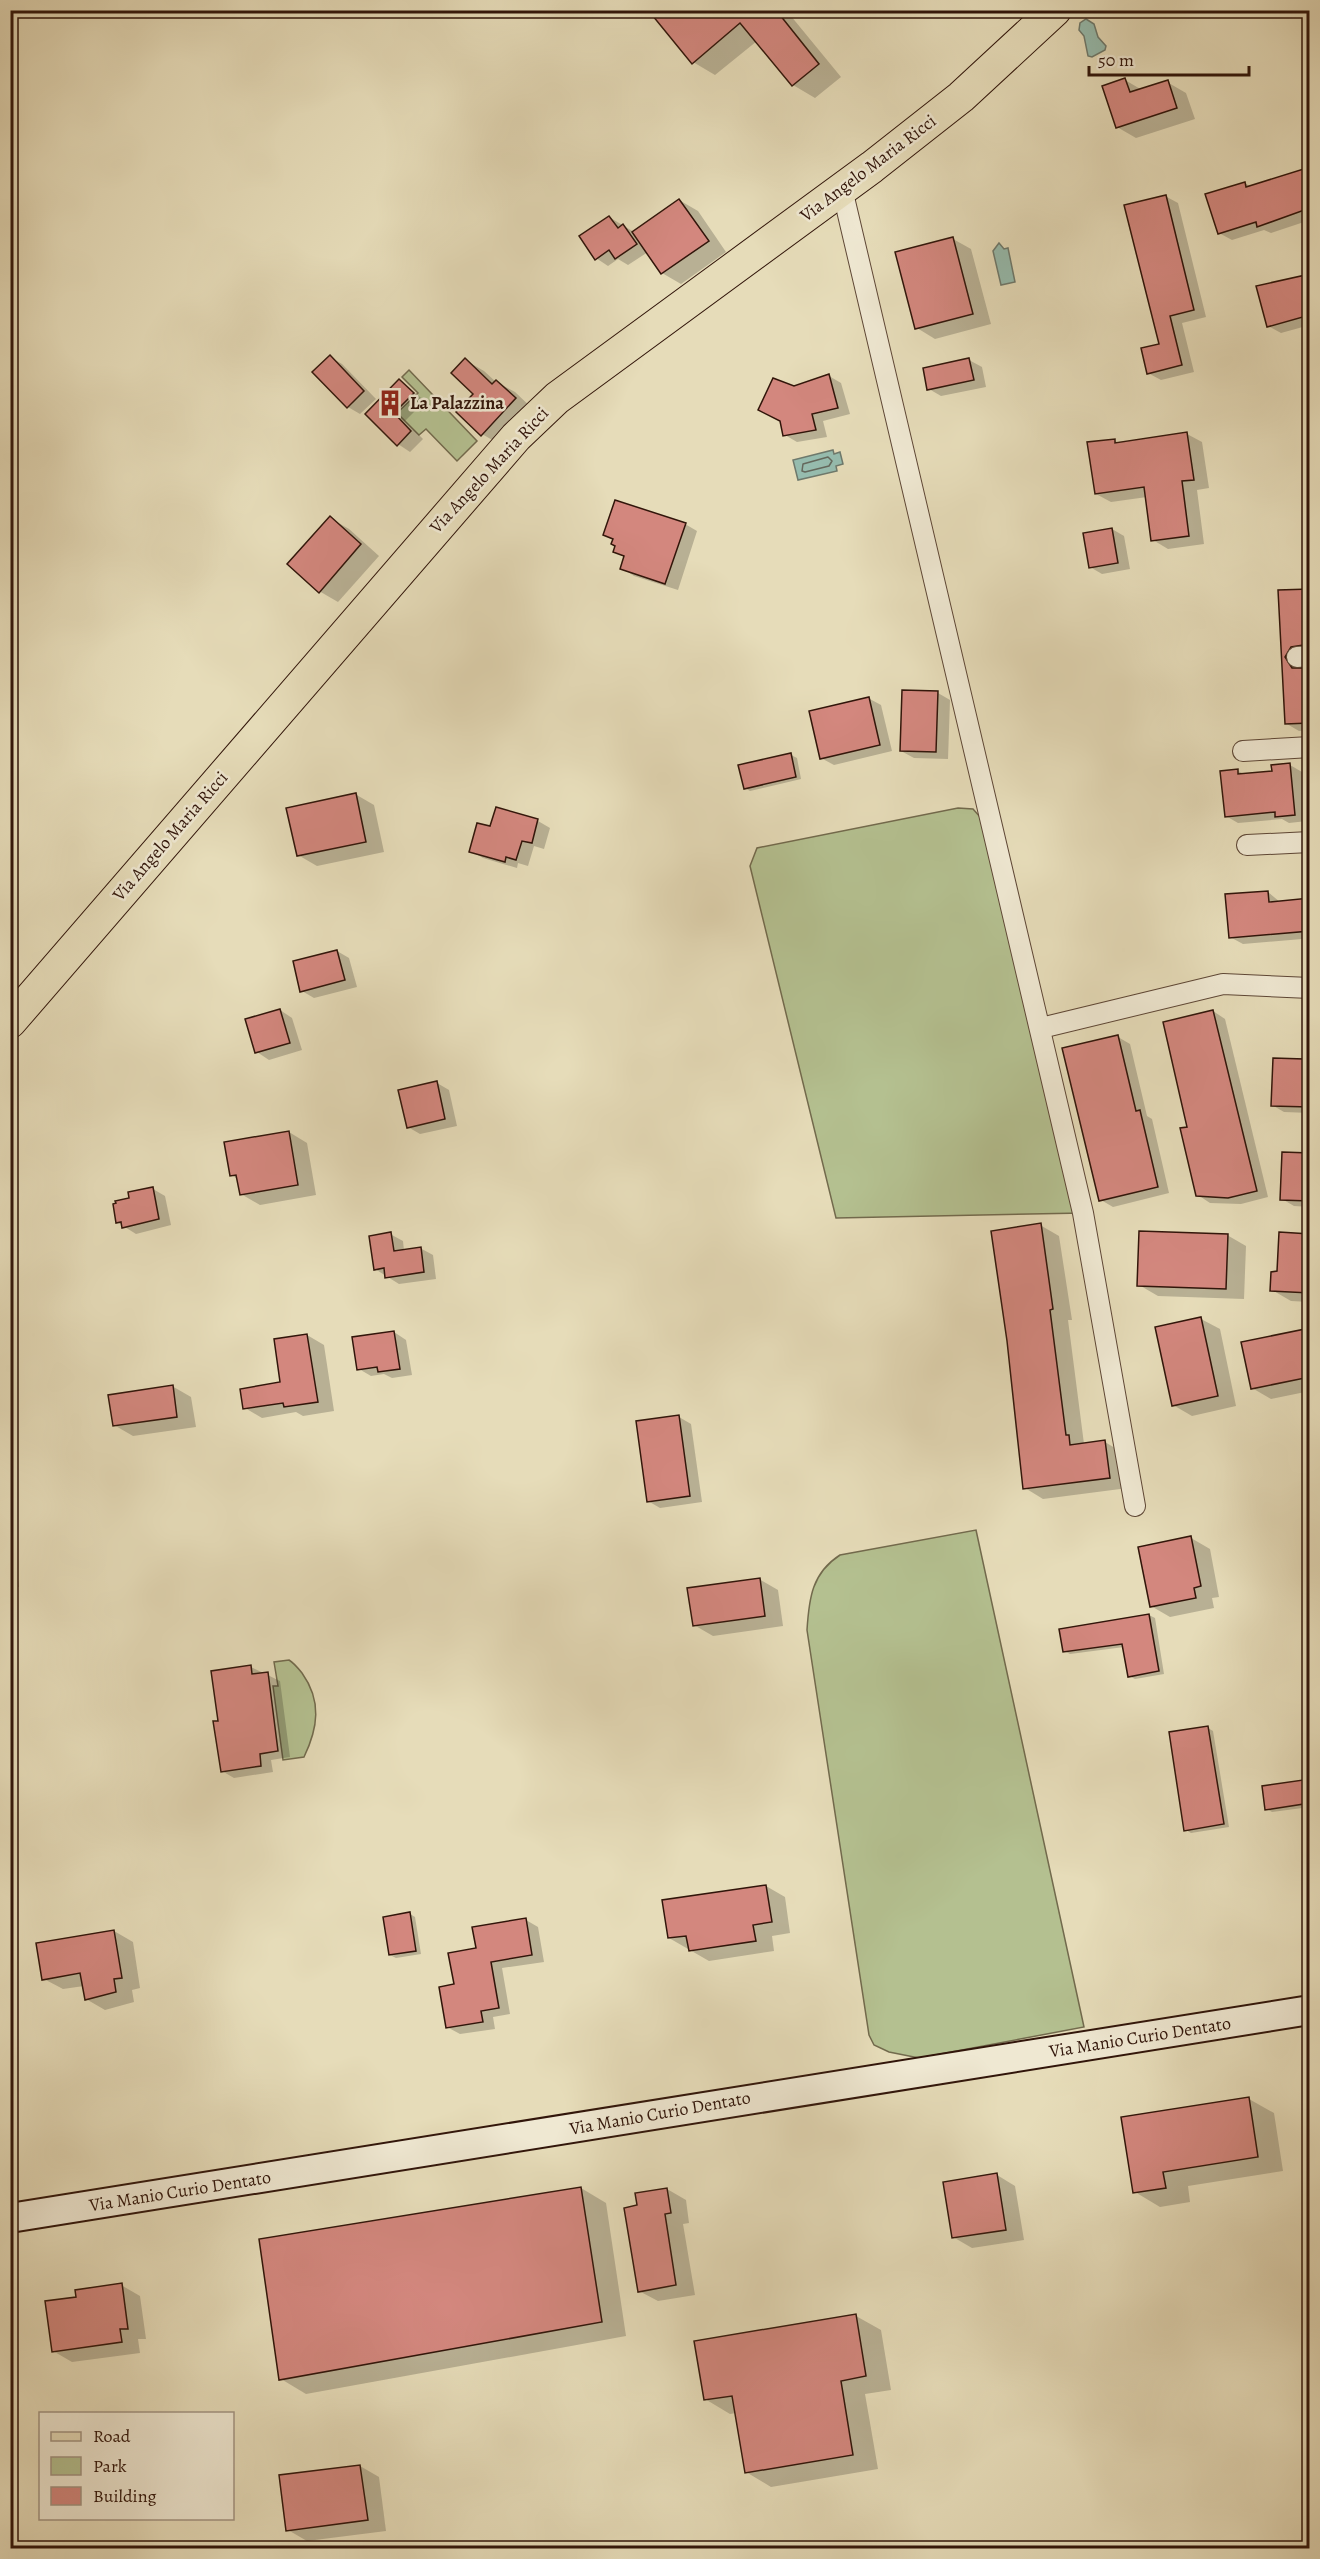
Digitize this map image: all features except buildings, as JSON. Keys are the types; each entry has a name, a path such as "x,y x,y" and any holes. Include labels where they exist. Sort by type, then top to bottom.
{"main road":[{"name":"Via Angelo Maria Ricci","path":"10,1022 516,437 557,398 842,189 961,97 1055,10"},
{"name":"Via Manio Curio Dentato","path":"10,2218 1310,2010"}],"street":[{"path":"842,189 1083,1213 1135,1506"},
{"path":"1243,751 1310,747"},
{"path":"1247,845 1310,842"},
{"path":"1041,1028 1222,984 1310,988"}],"green space":[{"path":"409,370 477,441 457,461 426,429 419,435 397,413 418,393 402,377"},
{"path":"958,808 973,809 981,818 1083,1213 836,1218 750,866 757,848"},
{"path":"976,1530 1084,2027 919,2058 889,2052 874,2045 869,2035 807,1630 808,1618 811,1597 818,1578 823,1570 840,1555"},
{"path":"289,1660 299,1669 308,1683 313,1694 316,1715 312,1736 304,1757 283,1760 273,1686 278,1686 274,1662"}],"water":[{"path":"1086,19 1094,24 1098,37 1106,46 1105,50 1092,57 1088,56 1084,36 1079,30 1080,23"},
{"path":"999,243 1004,249 1008,248 1015,282 1001,285 993,251"},
{"path":"833,450 834,454 840,452 843,464 836,466 837,471 798,480 793,460"}],"place":[{"name":"La Palazzina","path":"390,403"}]}
